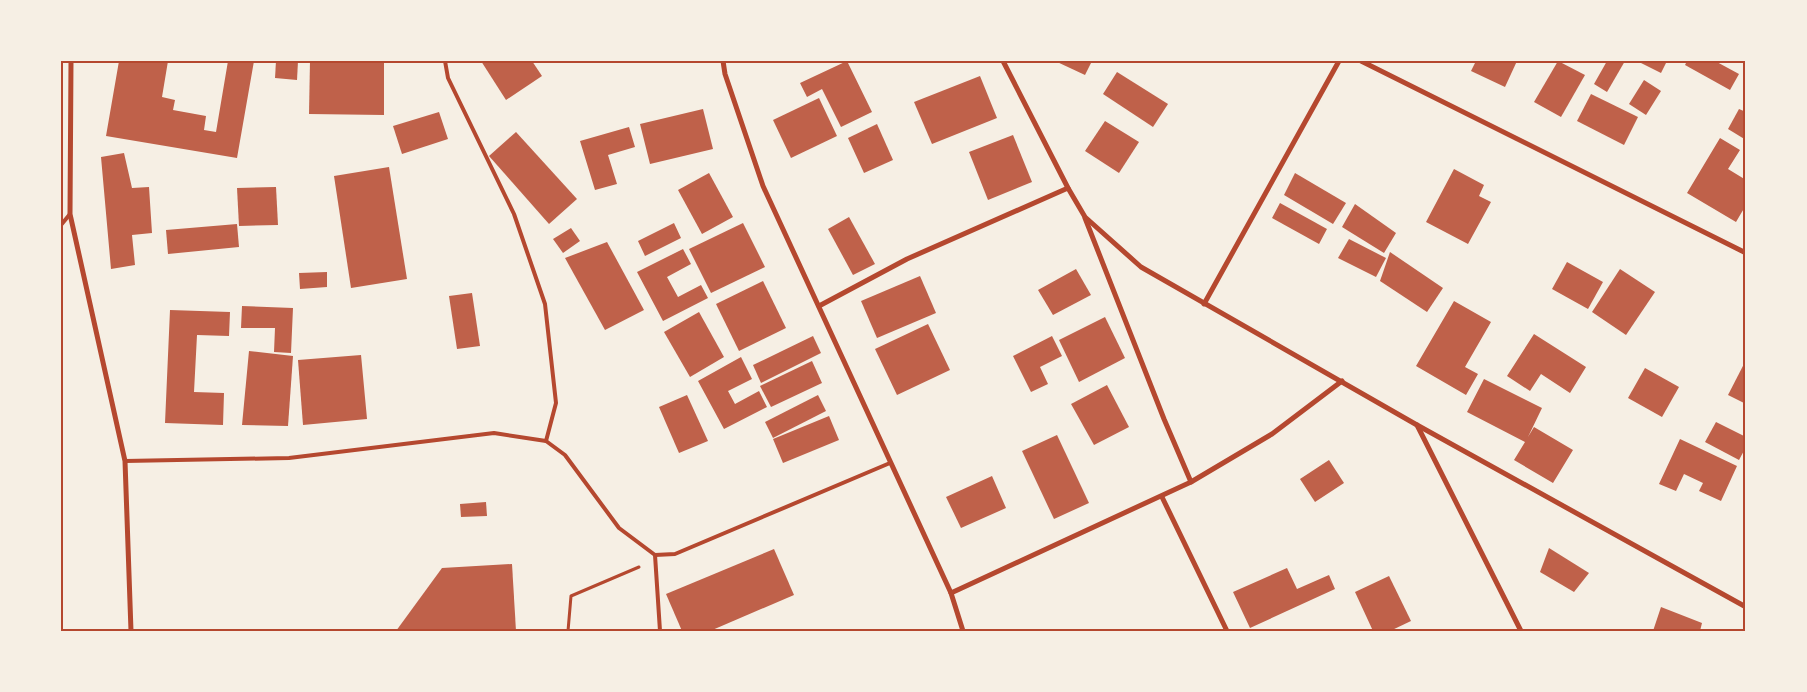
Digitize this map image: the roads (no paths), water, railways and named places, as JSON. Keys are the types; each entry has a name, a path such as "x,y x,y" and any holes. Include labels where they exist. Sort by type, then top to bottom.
{"street":[{"path":"71,61 70,214 125,461 131,631"},
{"path":"723,61 725,74 763,186 951,593 963,631"},
{"path":"1004,61 1068,188 1085,217 1164,419 1191,482"},
{"path":"1204,304 1339,61"},
{"path":"1361,61 1746,253"},
{"path":"819,306 908,259 1068,188"},
{"path":"1085,217 1140,267 1342,380 1417,425 1746,607"},
{"path":"951,593 1191,482 1272,434 1342,380"},
{"path":"1417,425 1521,631"},
{"path":"1162,497 1226,631"}],"lane":[{"path":"444,61 448,78 514,214 545,304 556,403 546,441"},
{"path":"61,225 70,214"},
{"path":"125,461 289,458 494,433 546,441 565,455 619,528 655,557 660,631"},
{"path":"655,557 675,554 890,463"}]}
